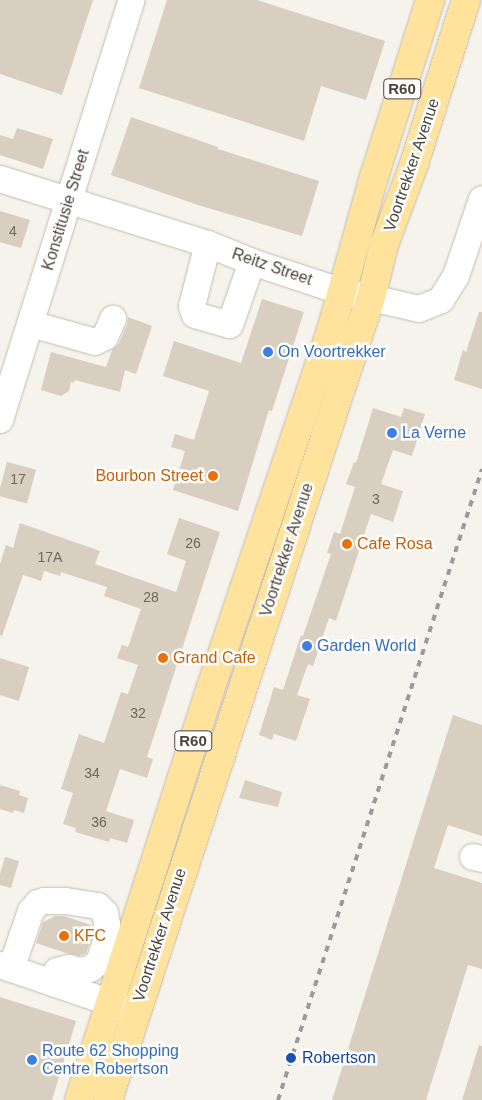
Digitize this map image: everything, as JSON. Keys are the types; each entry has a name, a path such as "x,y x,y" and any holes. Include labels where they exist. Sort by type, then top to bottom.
{"main road":[{"name":"Voortrekker Avenue","path":"108,1100 371,297 384,245 421,143 466,0"},
{"name":"Voortrekker Avenue","path":"79,1100 208,696 332,327 340,291 388,130 427,10"},
{"path":"427,10 457,30"},
{"path":"388,130 421,143"}],"street":[{"name":"Konstitusie Street","path":"0,420 132,0"},
{"name":"Reitz Street","path":"0,179 208,244 252,262 340,291 419,309 441,300 456,276 482,199"},
{"path":"208,244 192,306 195,315 230,326 252,262"},
{"path":"31,324 95,342 104,337 113,319"},
{"path":"54,984 58,971 68,968 78,971 90,969 99,962 107,939 107,924 105,913 98,906 66,901 44,901 38,903 31,911 6,967 54,984 136,1011"}],"building":[{"path":"0,0 93,0 62,95 0,74"},
{"path":"167,0 257,0 385,41 366,100 321,86 304,141 139,88"},
{"path":"131,117 218,147 218,149 319,181 302,236 198,205 111,175"},
{"path":"17,128 53,139 43,169 0,155 0,135 13,139"},
{"path":"0,211 30,220 21,248 0,242"},
{"path":"262,299 304,312 272,411 269,410 238,511 173,490 185,451 171,447 175,434 194,440 209,391 163,376 174,341 241,363"},
{"path":"479,312 482,312 482,389 454,380 463,350 466,352"},
{"path":"128,317 152,326 136,374 125,370 120,392 75,380 74,383 71,382 69,391 61,396 41,390 51,352 106,367 112,350 119,343 127,325"},
{"path":"373,408 401,417 404,408 425,414 412,456 393,450 381,484 403,491 393,522 371,514 336,621 329,618 313,666 308,664 297,695 310,699 296,741 274,734 272,740 259,735 274,687 283,690 301,635 303,636 331,554 327,553 334,532 340,534 355,487 346,484 354,462 356,463"},
{"path":"7,462 36,470 27,504 0,496 0,488"},
{"path":"179,518 220,532 147,757 153,759 147,778 120,769 106,811 134,820 127,843 110,838 109,842 75,832 76,828 63,824 73,793 61,789 79,734 104,743 121,692 128,694 138,665 117,658 122,645 128,647 141,609 104,596 107,587 61,572 60,576 44,571 41,581 23,575 2,636 0,635 0,564 6,545 13,548 20,523 100,551 95,564 176,592 186,561 167,554"},
{"path":"0,658 29,667 19,701 0,695"},
{"path":"453,715 482,725 482,836 448,825 434,868 482,883 482,969 468,965 426,1100 332,1100"},
{"path":"245,780 282,792 278,807 239,798"},
{"path":"0,785 20,791 19,795 28,798 24,813 14,810 13,813 0,809"},
{"path":"5,857 19,861 11,888 0,885 0,874"},
{"name":"KFC","path":"55,916 64,916 91,925 87,935 92,937 86,953 79,956 36,943 43,922"},
{"name":"Route 62 Shopping Centre Robertson","path":"0,997 76,1021 52,1100 0,1100"},
{"path":"479,1045 482,1046 482,1100 462,1100"}],"railway":[{"path":"278,1100 482,469"}],"place":[{"name":"On Voortrekker","path":"268,352"},
{"name":"La Verne","path":"392,433"},
{"name":"Bourbon Street","path":"213,476"},
{"name":"Cafe Rosa","path":"347,544"},
{"name":"Garden World","path":"307,646"},
{"name":"Grand Cafe","path":"163,658"},
{"name":"KFC","path":"64,936"},
{"name":"Robertson","path":"291,1058"},
{"name":"Route 62 Shopping Centre Robertson","path":"32,1060"}]}
